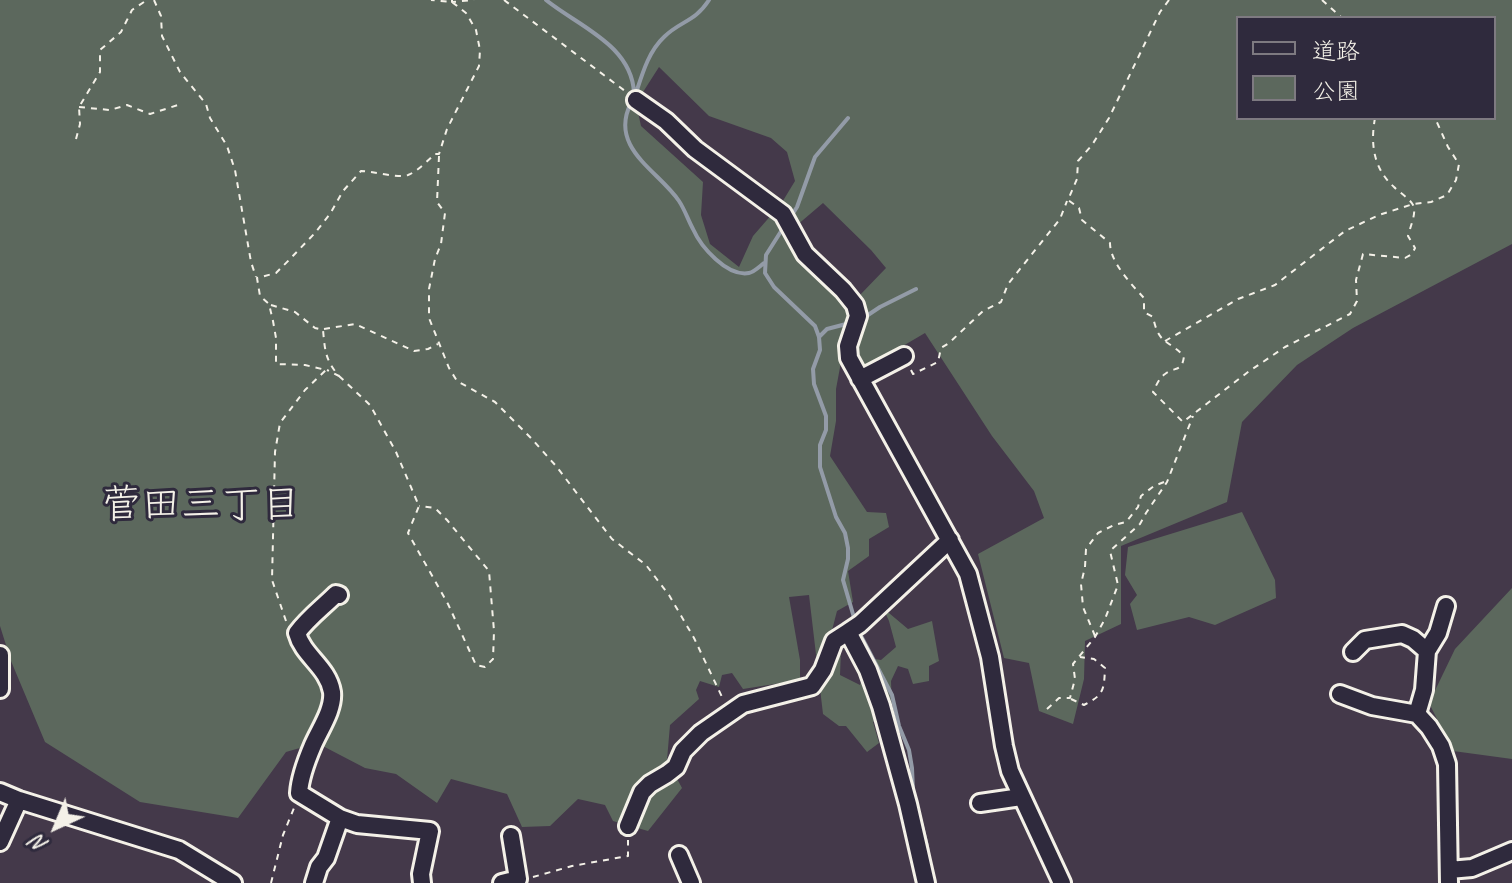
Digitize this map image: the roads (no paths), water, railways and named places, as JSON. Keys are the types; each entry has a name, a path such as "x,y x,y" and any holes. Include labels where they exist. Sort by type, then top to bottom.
{"street":[{"path":"636,100 666,121 695,149 783,214 805,254 855,305 858,316 848,346 849,358 968,574 990,657 1010,771 1062,883"},
{"path":"860,379 904,356"},
{"path":"628,826 642,792 676,767 683,751 701,733 743,704 812,686 823,670 834,641 860,624 950,540"},
{"path":"339,595 336,594 306,621 297,633 301,645 317,661 325,675 332,701 312,748 299,793 340,818 357,824 430,831 422,883"},
{"path":"1417,714 1424,690 1427,651 1438,633 1446,606"},
{"path":"848,632 868,670 881,706 926,883"},
{"path":"1353,652 1365,640 1402,634 1427,651"},
{"path":"0,655 0,689"},
{"path":"1340,694 1372,706 1417,714 1441,746 1447,764 1449,877 1512,851"},
{"path":"0,792 179,850 233,883"},
{"path":"980,803 1021,797"},
{"path":"0,842 19,800"},
{"path":"314,883 340,818"},
{"path":"502,883 518,879 511,836"},
{"path":"679,855 691,883"}],"waterway":[{"path":"546,0 614,49 631,76 634,93"},
{"path":"635,96 646,64 658,43 698,13 709,0"},
{"path":"631,103 626,119 626,133 631,146 679,201 708,252 724,266 741,273 751,272 764,263"},
{"path":"790,218 815,157 848,118"},
{"path":"785,225 766,255 765,273 774,287 815,326 819,337 820,350 813,369 814,384 826,416 826,430 820,445 820,467 836,517 845,533 848,559 843,580 855,621"},
{"path":"862,319 916,289"},
{"path":"819,337 827,329 850,323"},
{"path":"860,634 892,695 899,726 909,750 913,791 929,863"}],"district":[{"name":"菅田三丁目","path":"201,507"}]}
